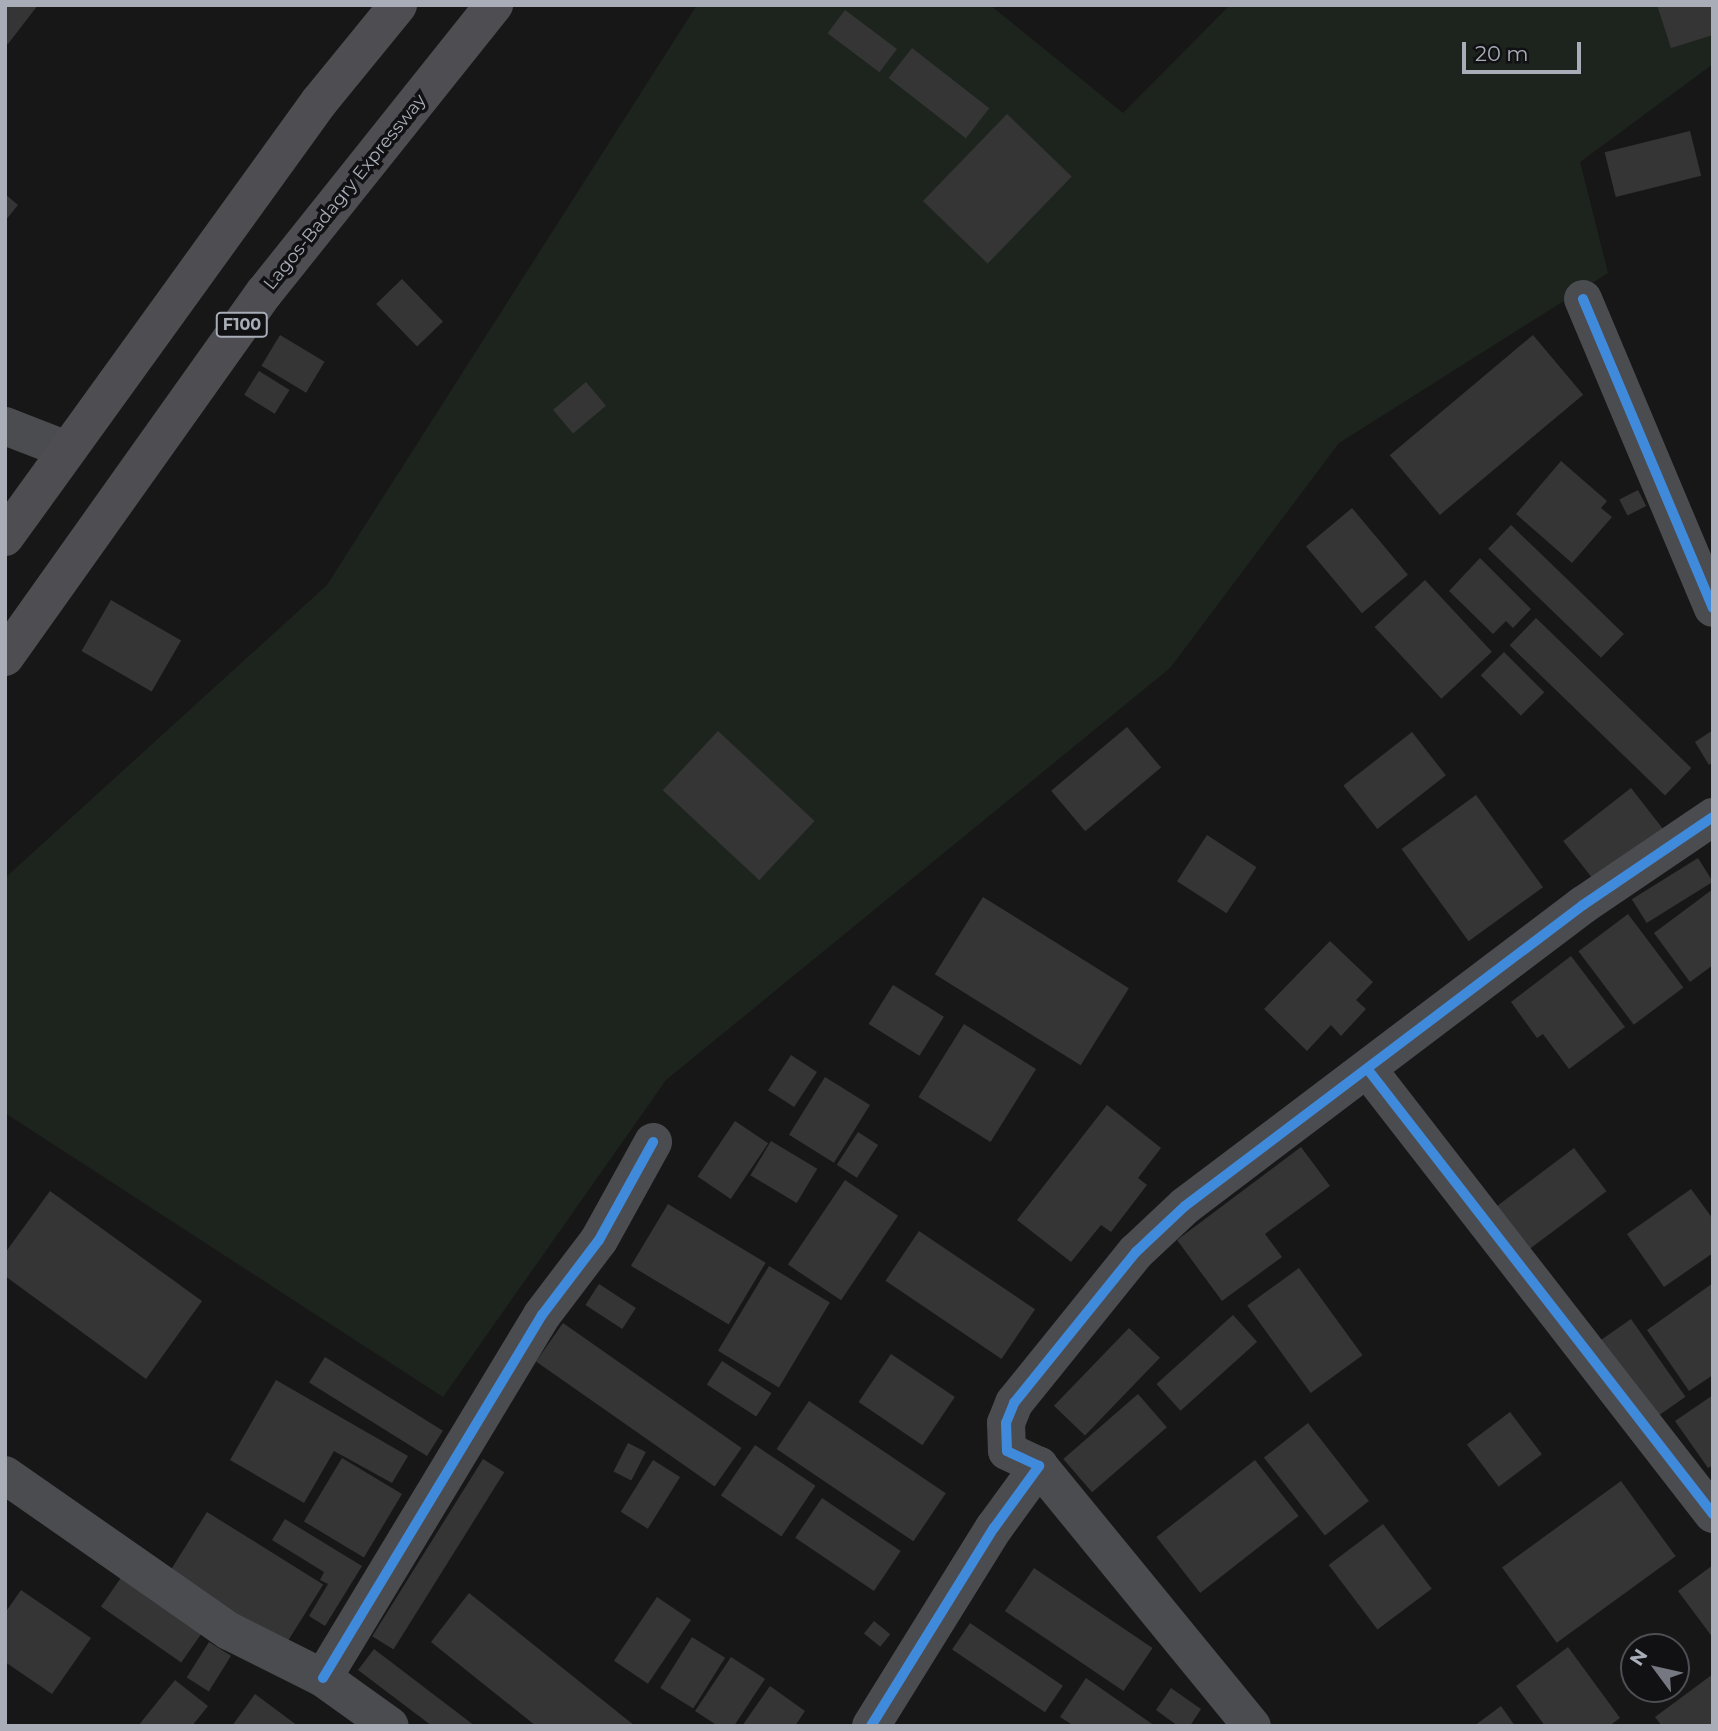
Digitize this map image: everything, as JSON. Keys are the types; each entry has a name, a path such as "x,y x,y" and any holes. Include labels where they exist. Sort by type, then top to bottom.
{"highway":[{"path":"5,537 319,102 398,5"},
{"name":"Lagos-Badagry Expressway","path":"5,657 264,293 494,5"}],"street":[{"path":"1583,299 1713,608"},
{"path":"5,426 67,450"},
{"path":"1252,1726 1039,1466 1007,1451 1006,1423 1014,1403 1051,1353 1136,1252 1185,1206 1368,1071 1583,905 1713,817"},
{"path":"1368,1071 1713,1514"},
{"path":"323,1678 542,1315 599,1240 653,1142"},
{"path":"871,1726 994,1528 1039,1466"},
{"path":"5,1475 229,1631 323,1678 390,1726"}],"shaded area":[{"path":"697,5 990,5 1123,113 1230,5 1713,5 1713,64 1580,162 1608,273 1339,443 1170,668 666,1080 443,1397 5,1113 5,878 327,585"}],"building":[{"path":"5,5 38,5 8,44 5,42"},
{"path":"1657,5 1713,5 1713,35 1671,48"},
{"path":"845,10 897,49 879,72 828,33"},
{"path":"912,48 989,108 966,138 889,78"},
{"path":"1007,114 1072,177 988,264 923,201"},
{"path":"1690,131 1701,176 1616,197 1605,152"},
{"path":"5,194 18,205 5,221"},
{"path":"402,279 443,321 417,346 376,304"},
{"path":"280,335 325,362 306,393 261,366"},
{"path":"1533,335 1583,395 1440,515 1390,455"},
{"path":"259,371 290,390 275,414 244,395"},
{"path":"586,382 606,406 573,433 553,410"},
{"path":"1561,461 1607,501 1601,508 1612,517 1572,563 1516,514"},
{"path":"1638,490 1646,506 1627,516 1619,500"},
{"path":"1352,508 1408,575 1362,613 1306,547"},
{"path":"1511,525 1624,634 1601,658 1488,549"},
{"path":"1480,558 1531,609 1513,628 1506,621 1493,634 1449,591"},
{"path":"1425,580 1492,652 1441,699 1375,627"},
{"path":"111,600 181,640 152,692 82,651"},
{"path":"1536,618 1691,768 1665,795 1510,645"},
{"path":"1504,652 1544,692 1521,716 1481,675"},
{"path":"1127,727 1161,768 1085,831 1051,791"},
{"path":"1713,730 1713,762 1709,765 1695,742"},
{"path":"718,731 815,821 759,880 663,790"},
{"path":"1412,732 1446,775 1377,829 1343,786"},
{"path":"1631,788 1664,831 1596,883 1563,841"},
{"path":"1476,795 1543,887 1469,941 1402,849"},
{"path":"1207,835 1256,867 1227,913 1177,881"},
{"path":"1698,858 1713,882 1647,923 1632,899"},
{"path":"1713,889 1713,965 1690,982 1654,933"},
{"path":"983,897 1129,988 1081,1065 935,974"},
{"path":"1628,914 1683,987 1634,1025 1578,951"},
{"path":"1330,941 1373,982 1356,1000 1366,1009 1341,1036 1331,1025 1307,1051 1264,1009"},
{"path":"1571,956 1625,1027 1569,1069 1543,1034 1537,1038 1511,1002"},
{"path":"893,985 944,1017 920,1056 869,1024"},
{"path":"964,1024 1036,1069 991,1142 918,1097"},
{"path":"791,1055 817,1072 794,1107 768,1090"},
{"path":"825,1077 870,1105 834,1163 789,1135"},
{"path":"1107,1105 1161,1148 1138,1178 1147,1185 1111,1232 1101,1225 1071,1262 1017,1220"},
{"path":"735,1121 768,1143 731,1199 698,1177"},
{"path":"858,1132 878,1145 857,1178 837,1165"},
{"path":"771,1141 817,1169 797,1203 750,1175"},
{"path":"1301,1147 1330,1186 1265,1234 1282,1257 1222,1301 1177,1240"},
{"path":"1574,1148 1606,1191 1528,1250 1496,1207"},
{"path":"845,1180 898,1216 841,1300 788,1265"},
{"path":"1691,1189 1713,1219 1713,1253 1664,1287 1627,1234"},
{"path":"50,1191 202,1301 146,1379 5,1276 5,1253"},
{"path":"668,1204 766,1263 729,1324 631,1266"},
{"path":"919,1231 1035,1309 1002,1359 885,1281"},
{"path":"769,1266 830,1303 779,1387 718,1351"},
{"path":"1299,1268 1362,1355 1311,1393 1247,1306"},
{"path":"1713,1283 1713,1375 1689,1391 1647,1330"},
{"path":"599,1284 636,1308 622,1329 585,1305"},
{"path":"1233,1315 1257,1342 1181,1411 1156,1384"},
{"path":"1631,1319 1685,1397 1652,1420 1597,1343"},
{"path":"563,1323 742,1448 715,1487 536,1362"},
{"path":"1129,1328 1160,1358 1085,1436 1054,1406"},
{"path":"891,1354 955,1397 922,1445 859,1402"},
{"path":"325,1357 443,1431 427,1456 309,1382"},
{"path":"722,1361 771,1393 756,1417 707,1384"},
{"path":"276,1380 408,1456 392,1483 334,1451 304,1503 230,1460"},
{"path":"1138,1394 1167,1427 1092,1492 1063,1459"},
{"path":"1713,1395 1713,1465 1708,1468 1675,1421"},
{"path":"809,1401 946,1493 913,1541 777,1449"},
{"path":"1510,1412 1542,1454 1499,1487 1467,1444"},
{"path":"1308,1423 1369,1501 1325,1535 1264,1457"},
{"path":"628,1443 646,1452 631,1481 613,1472"},
{"path":"755,1445 816,1486 781,1536 721,1496"},
{"path":"342,1458 402,1494 364,1557 304,1521"},
{"path":"483,1459 504,1472 393,1649 372,1636"},
{"path":"653,1460 680,1477 648,1529 621,1512"},
{"path":"1255,1460 1299,1516 1200,1593 1156,1537"},
{"path":"1621,1481 1676,1556 1557,1643 1502,1567"},
{"path":"822,1498 901,1551 874,1591 795,1538"},
{"path":"207,1512 323,1585 284,1647 168,1575"},
{"path":"285,1519 362,1566 325,1626 309,1616 328,1584 320,1580 324,1572 272,1540"},
{"path":"1383,1524 1432,1589 1377,1630 1329,1565"},
{"path":"1713,1565 1713,1638 1678,1591"},
{"path":"1034,1568 1153,1648 1123,1691 1005,1611"},
{"path":"125,1572 205,1628 181,1663 101,1606"},
{"path":"21,1590 91,1638 52,1694 5,1662 5,1613"},
{"path":"469,1593 635,1726 536,1726 431,1642"},
{"path":"657,1597 691,1620 648,1684 614,1661"},
{"path":"874,1621 890,1634 880,1647 864,1633"},
{"path":"970,1623 1063,1686 1045,1712 952,1650"},
{"path":"692,1637 725,1658 693,1709 660,1688"},
{"path":"209,1642 231,1656 209,1691 187,1678"},
{"path":"1568,1647 1620,1718 1609,1726 1545,1726 1516,1686"},
{"path":"374,1649 475,1726 432,1726 358,1670"},
{"path":"731,1657 765,1679 734,1726 718,1726 695,1711"},
{"path":"1713,1674 1713,1726 1662,1726 1655,1717 1674,1703 1690,1703 1690,1691"},
{"path":"1086,1678 1155,1726 1074,1726 1060,1717"},
{"path":"175,1680 208,1706 192,1726 138,1726"},
{"path":"770,1686 805,1711 795,1726 742,1726"},
{"path":"1171,1688 1201,1709 1190,1726 1178,1726 1156,1710"},
{"path":"255,1694 298,1726 232,1726"},
{"path":"1501,1706 1515,1726 1474,1726"}],"cycle path":[{"path":"1583,299 1713,608"},
{"path":"871,1726 994,1528 1039,1466 1007,1451 1006,1423 1014,1403 1136,1252 1185,1206 1583,905 1713,817"},
{"path":"1369,1071 1713,1514"},
{"path":"323,1678 542,1315 599,1240 653,1142"}]}
